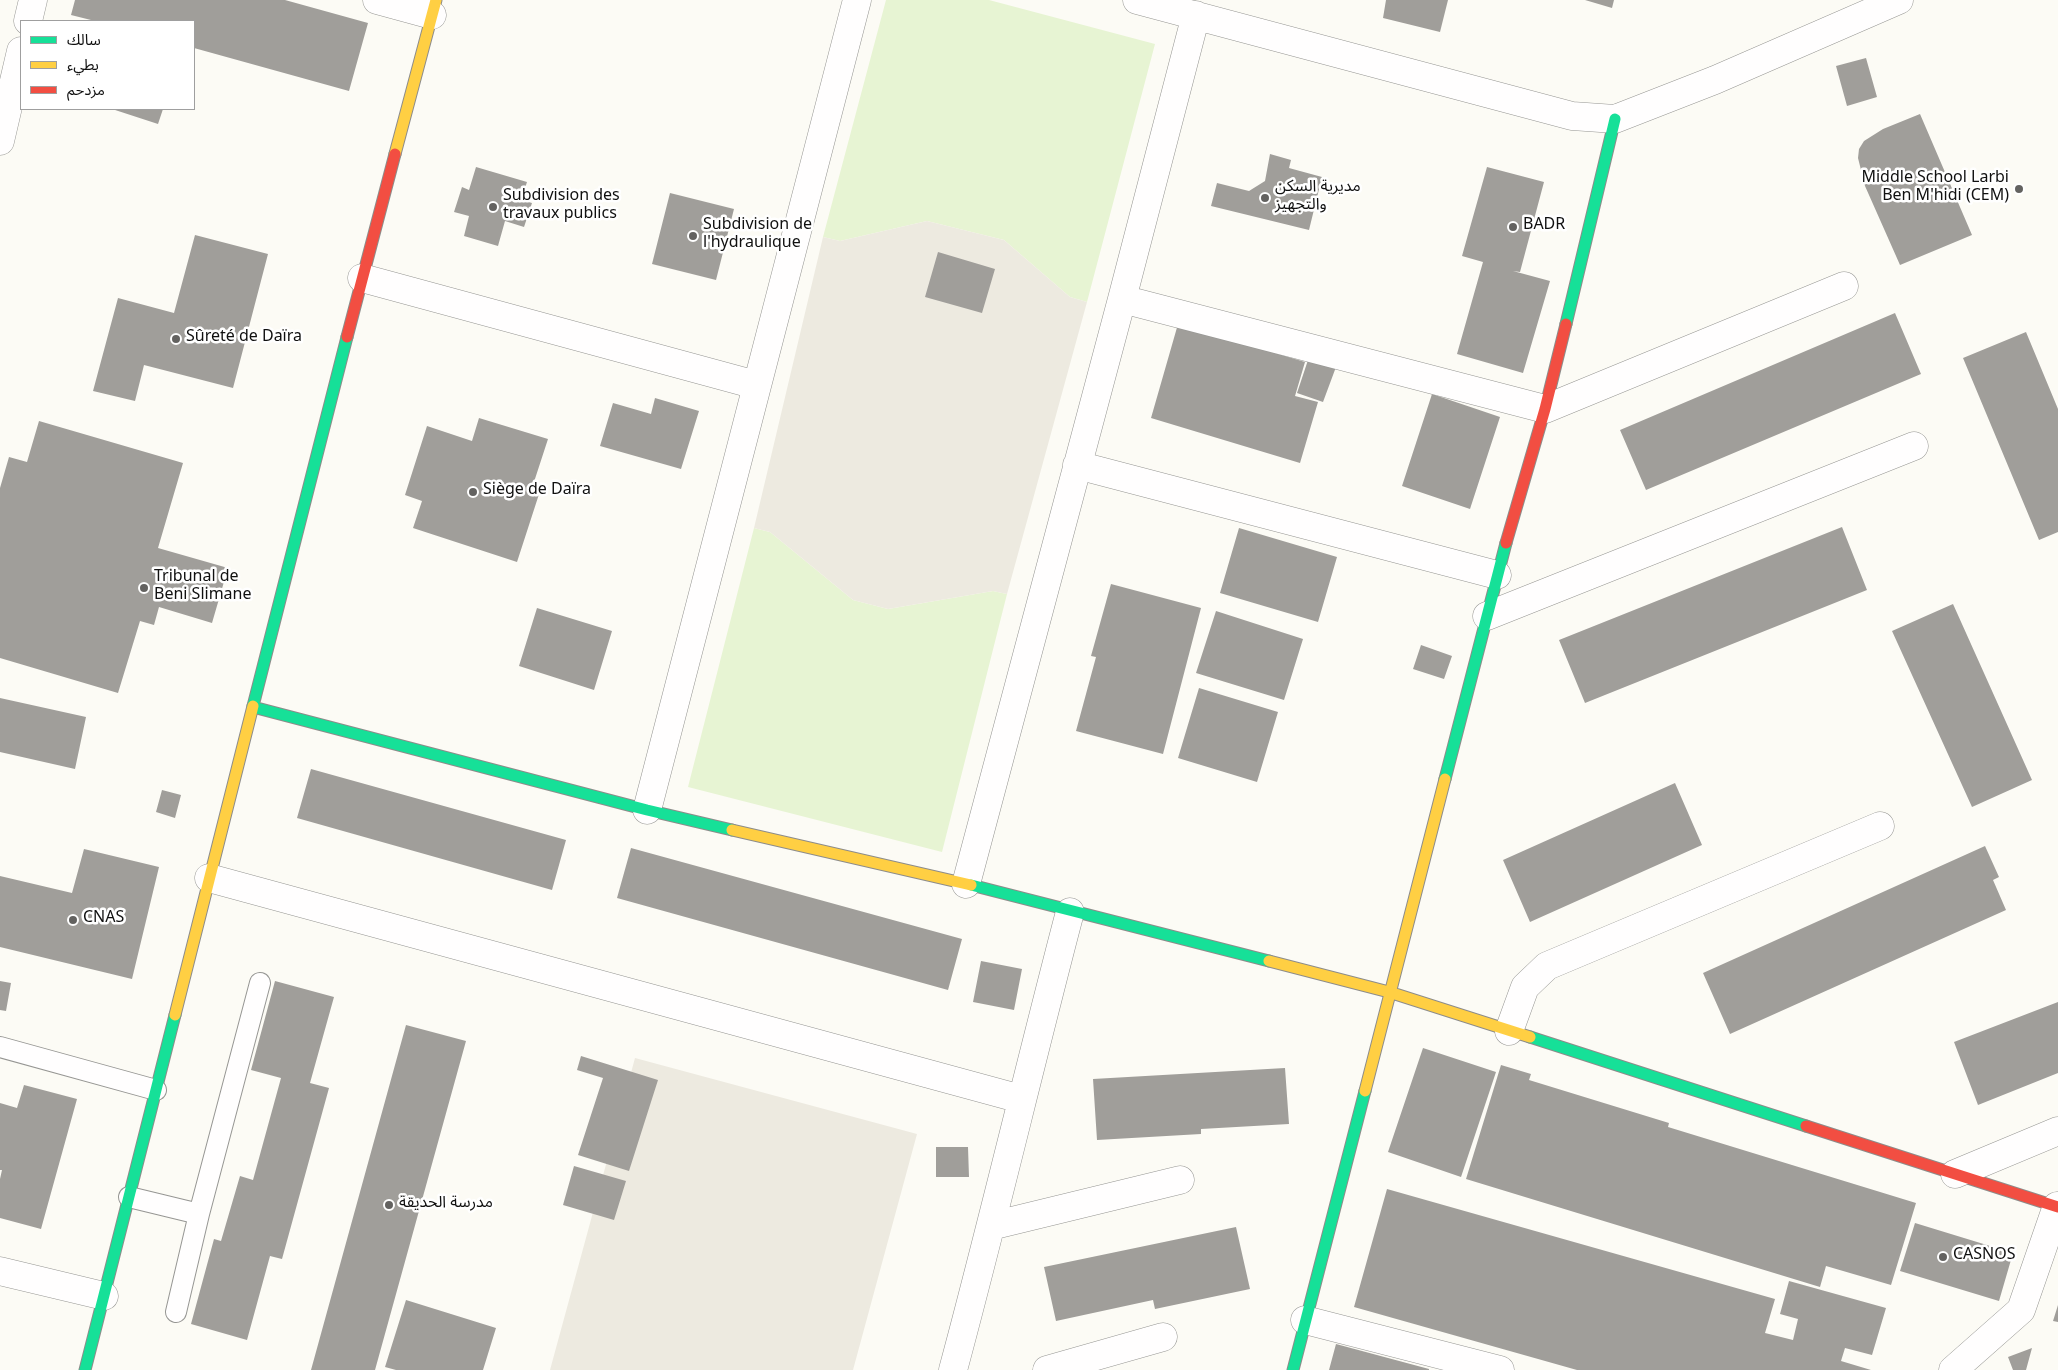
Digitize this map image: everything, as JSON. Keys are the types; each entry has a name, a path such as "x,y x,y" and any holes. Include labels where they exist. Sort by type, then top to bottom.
{"street":[{"path":"28,20 33,0"},
{"path":"85,1370 362,278 434,7 376,0"},
{"path":"646,810 857,0"},
{"path":"1137,0 1572,116 1615,119 1715,80 1899,0"},
{"path":"966,884 1196,15"},
{"path":"0,42 20,37"},
{"path":"0,142 20,55"},
{"path":"1293,1370 1497,575 1545,409 1615,119"},
{"path":"362,278 756,385"},
{"path":"1122,299 1545,409 1844,286"},
{"path":"1487,616 1914,446"},
{"path":"1077,465 1497,575"},
{"path":"253,706 646,810 966,884 1389,992 2057,1207 2021,1310 1953,1370"},
{"path":"1509,1030 1525,987 1547,966 1880,826"},
{"path":"209,878 1021,1099"},
{"path":"952,1370 991,1226 1021,1099 1070,912"},
{"path":"1955,1174 2058,1131"},
{"path":"991,1226 1180,1180"},
{"path":"0,1272 104,1296"},
{"path":"1305,1320 1500,1370"},
{"path":"1047,1370 1163,1337"}],"lane":[{"path":"176,1312 199,1214 260,983"},
{"path":"0,1047 156,1090"},
{"path":"129,1197 199,1214"}],"green space":[{"path":"886,0 989,0 1155,44 1087,302 1070,297 1004,240 927,221 840,241 823,237"},
{"path":"754,528 770,532 853,600 888,609 993,591 1007,594 942,852 688,787"}],"shaded area":[{"path":"927,221 1004,240 1070,297 1087,302 1007,594 993,591 888,609 853,600 770,532 754,528 823,237 840,241"},
{"path":"635,1058 917,1134 853,1370 550,1370"}],"building":[{"path":"75,0 285,0 368,23 349,91 195,48 195,20 91,20 71,15"},
{"path":"1386,0 1448,0 1440,32 1383,18"},
{"path":"1585,0 1614,0 1612,8"},
{"path":"1866,58 1877,97 1847,106 1836,66"},
{"path":"115,110 163,110 158,124"},
{"path":"1920,114 1972,235 1900,265 1865,186 1858,158 1859,149 1864,141 1883,129"},
{"name":"مديرية السكن والتجهيز","path":"1270,154 1291,160 1289,168 1322,177 1309,230 1211,206 1217,183 1249,191 1265,181"},
{"name":"Subdivision des travaux publics","path":"476,167 527,182 521,200 532,203 524,227 505,221 498,246 464,236 469,216 454,212 462,187 469,190"},
{"path":"1487,167 1544,182 1520,272 1513,271 1550,281 1523,373 1457,354 1483,262 1462,256"},
{"name":"Subdivision de l'hydraulique","path":"670,193 734,209 716,280 652,264"},
{"name":"Sûreté de Daïra","path":"195,235 268,254 233,388 144,365 135,401 93,391 118,298 174,313"},
{"path":"938,252 995,269 982,313 925,297"},
{"path":"1895,313 1921,374 1646,490 1620,430"},
{"path":"1178,324 1305,362 1295,396 1318,402 1300,463 1151,418"},
{"path":"2026,332 2058,409 2058,532 2039,540 1963,358"},
{"path":"1309,357 1336,367 1323,402 1297,393"},
{"path":"1432,394 1500,417 1470,509 1402,486"},
{"path":"655,398 699,411 681,469 600,446 613,403 651,414"},
{"name":"Siège de Daïra","path":"479,418 548,439 533,485 541,488 517,562 413,528 422,501 405,495 427,426 472,441"},
{"path":"39,421 183,463 158,548 228,568 212,623 159,607 154,625 140,621 118,693 0,658 0,488 9,457 27,462"},
{"path":"1842,527 1867,590 1585,703 1559,640"},
{"path":"1239,528 1337,557 1318,622 1220,593"},
{"path":"1111,584 1201,608 1163,754 1076,731 1096,657 1091,656"},
{"path":"1953,604 2032,780 1972,807 1892,631"},
{"path":"537,608 612,631 594,690 519,666"},
{"path":"1216,611 1303,639 1284,700 1196,673"},
{"path":"1421,645 1452,656 1444,679 1413,669"},
{"path":"1199,688 1278,712 1257,782 1178,758"},
{"path":"0,698 86,717 75,769 0,752"},
{"path":"311,769 566,840 552,890 297,818"},
{"path":"1675,783 1702,845 1530,922 1503,860"},
{"path":"162,790 181,795 175,818 156,812"},
{"path":"1985,846 1999,877 1993,880 2006,910 1730,1034 1703,973"},
{"path":"631,848 962,939 948,990 617,898"},
{"name":"CNAS","path":"84,849 159,867 132,979 0,947 0,876 72,893"},
{"path":"981,961 1022,969 1014,1010 973,1002"},
{"path":"0,981 11,983 6,1011 0,1010"},
{"path":"275,981 334,997 310,1083 329,1088 282,1259 270,1256 247,1340 191,1324 214,1239 221,1241 240,1176 253,1180 281,1078 251,1070"},
{"path":"2058,1002 2058,1073 1978,1105 1954,1042"},
{"name":"مدرسة الحديقة","path":"406,1025 466,1041 375,1370 311,1370"},
{"path":"1423,1048 1496,1072 1461,1177 1388,1152"},
{"path":"581,1056 658,1080 629,1171 578,1155 603,1078 577,1070"},
{"path":"1501,1065 1531,1074 1529,1080 1669,1123 1668,1127 1916,1203 1891,1285 1826,1266 1820,1287 1466,1179"},
{"path":"1285,1068 1289,1124 1201,1129 1201,1134 1097,1140 1093,1079"},
{"path":"24,1085 77,1099 41,1229 0,1218 0,1179 2,1170 0,1170 0,1103 17,1108"},
{"path":"936,1147 968,1147 969,1177 936,1177"},
{"path":"574,1166 626,1181 614,1220 563,1205"},
{"path":"1387,1189 1775,1299 1765,1333 1793,1340 1798,1319 1780,1314 1789,1281 1886,1308 1872,1355 1845,1348 1841,1361 1871,1370 1577,1370 1354,1307"},
{"name":"CASNOS","path":"1915,1223 2013,1253 1999,1301 1900,1271"},
{"path":"1236,1227 1250,1289 1155,1309 1153,1300 1056,1321 1044,1267"},
{"path":"406,1300 496,1328 483,1370 396,1370 385,1367"},
{"path":"2058,1305 2058,1322 2053,1321"},
{"path":"1336,1344 1429,1369 1429,1370 1329,1370"},
{"path":"2032,1348 2026,1370 2013,1370 2008,1357"}],"traffic: fast":[{"path":"1566,324 1615,119"},
{"path":"253,706 347,337"},
{"path":"1445,779 1506,543"},
{"path":"253,707 647,810 732,830"},
{"path":"971,885 1269,961"},
{"path":"85,1370 175,1015"},
{"path":"1530,1037 1806,1126"},
{"path":"1293,1370 1365,1091"}],"traffic: slow":[{"path":"395,154 436,0"},
{"path":"175,1015 253,706"},
{"path":"1365,1091 1445,779"},
{"path":"732,830 971,885"},
{"path":"1269,961 1389,992 1530,1037"}],"traffic: jam":[{"path":"347,337 395,154"},
{"path":"1506,543 1545,409 1566,324"},
{"path":"1806,1126 2058,1207"}],"place":[{"name":"Middle School Larbi Ben M'hidi (CEM)","path":"2019,189"},
{"name":"مديرية السكن والتجهيز","path":"1265,198"},
{"name":"Subdivision des travaux publics","path":"493,207"},
{"name":"BADR","path":"1513,227"},
{"name":"Subdivision de l'hydraulique","path":"693,236"},
{"name":"Sûreté de Daïra","path":"176,339"},
{"name":"Siège de Daïra","path":"473,492"},
{"name":"Tribunal de Beni Slimane","path":"144,588"},
{"name":"CNAS","path":"73,920"},
{"name":"مدرسة الحديقة","path":"389,1205"},
{"name":"CASNOS","path":"1943,1257"}]}
